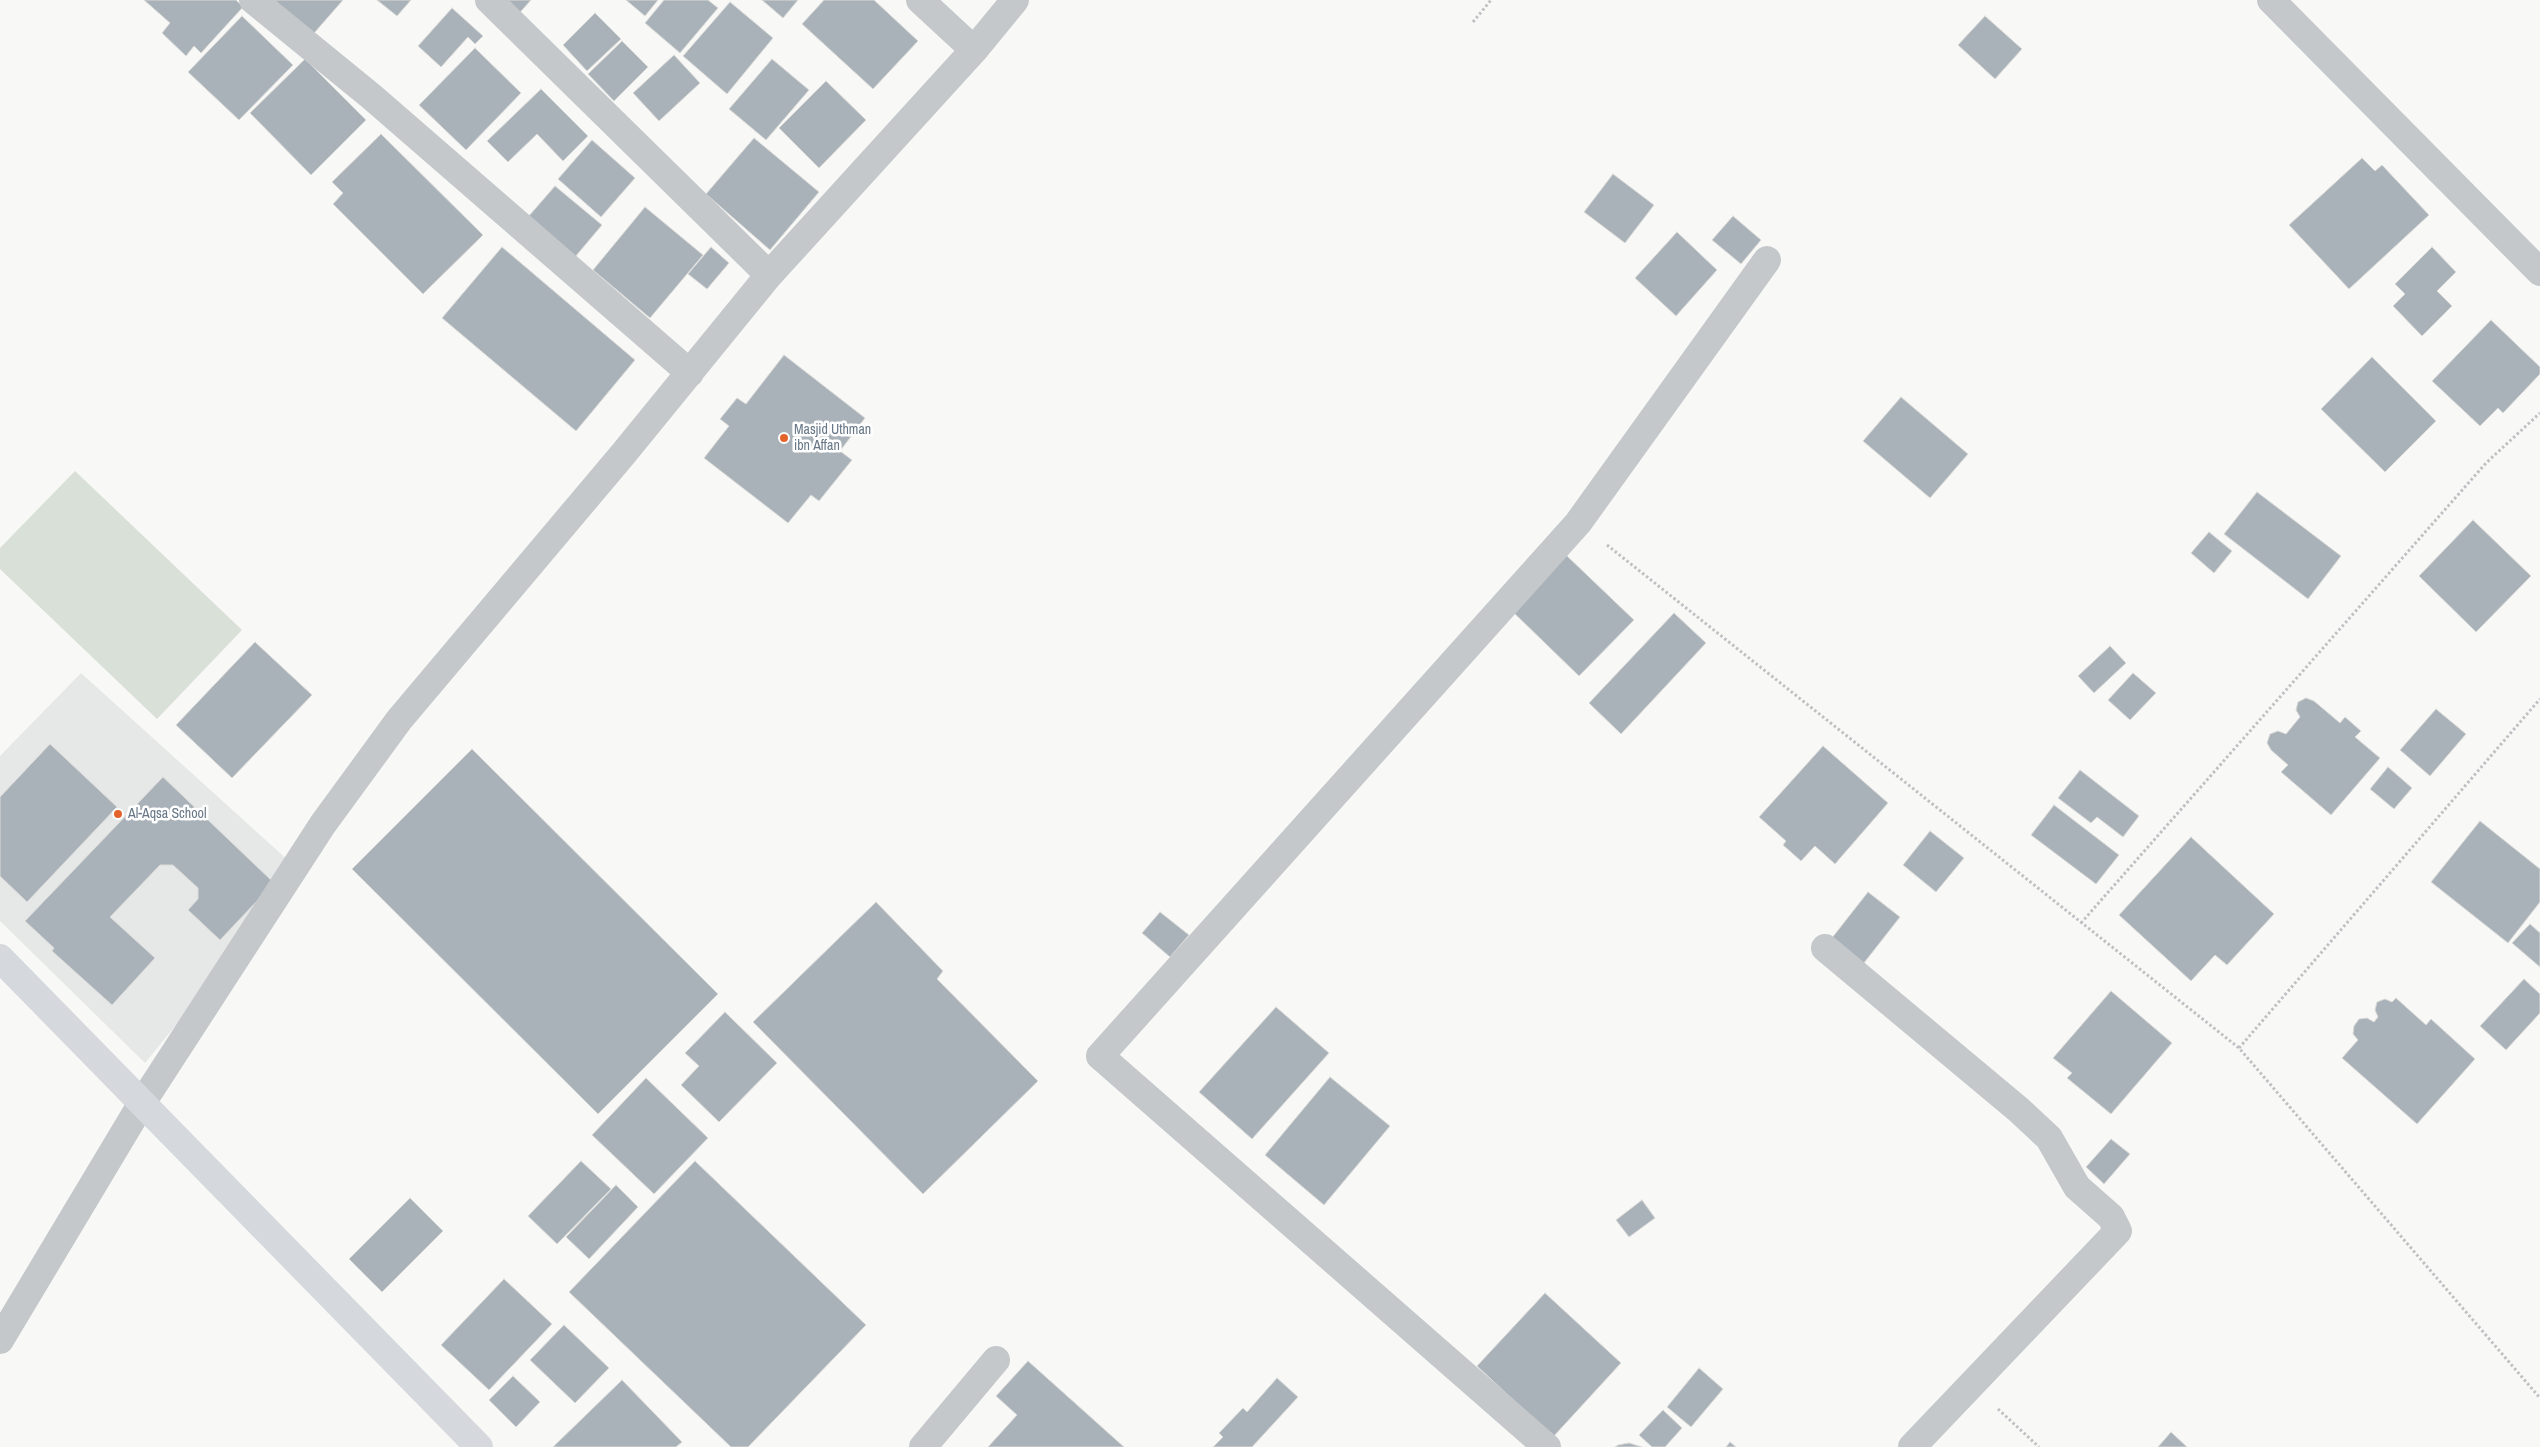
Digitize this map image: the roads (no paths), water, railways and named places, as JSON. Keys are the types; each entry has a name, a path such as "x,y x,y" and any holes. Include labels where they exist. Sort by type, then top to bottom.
{"main road":[{"path":"0,958 479,1447"}],"street":[{"path":"253,0 372,97 690,373"},
{"path":"489,0 769,275"},
{"path":"920,0 974,50"},
{"path":"0,1340 142,1103 323,824 399,720 690,373 769,275 974,50 1015,0"},
{"path":"2270,0 2540,272"},
{"path":"1548,1447 1100,1056 1578,522 1767,260"},
{"path":"1825,948 2019,1110 2049,1138 2077,1187 2110,1217 2118,1231 1912,1447"},
{"path":"923,1447 996,1360"}],"place":[{"name":"Masjid Uthman ibn Affan","path":"784,438"},
{"name":"Al-Aqsa School","path":"118,814"}]}
